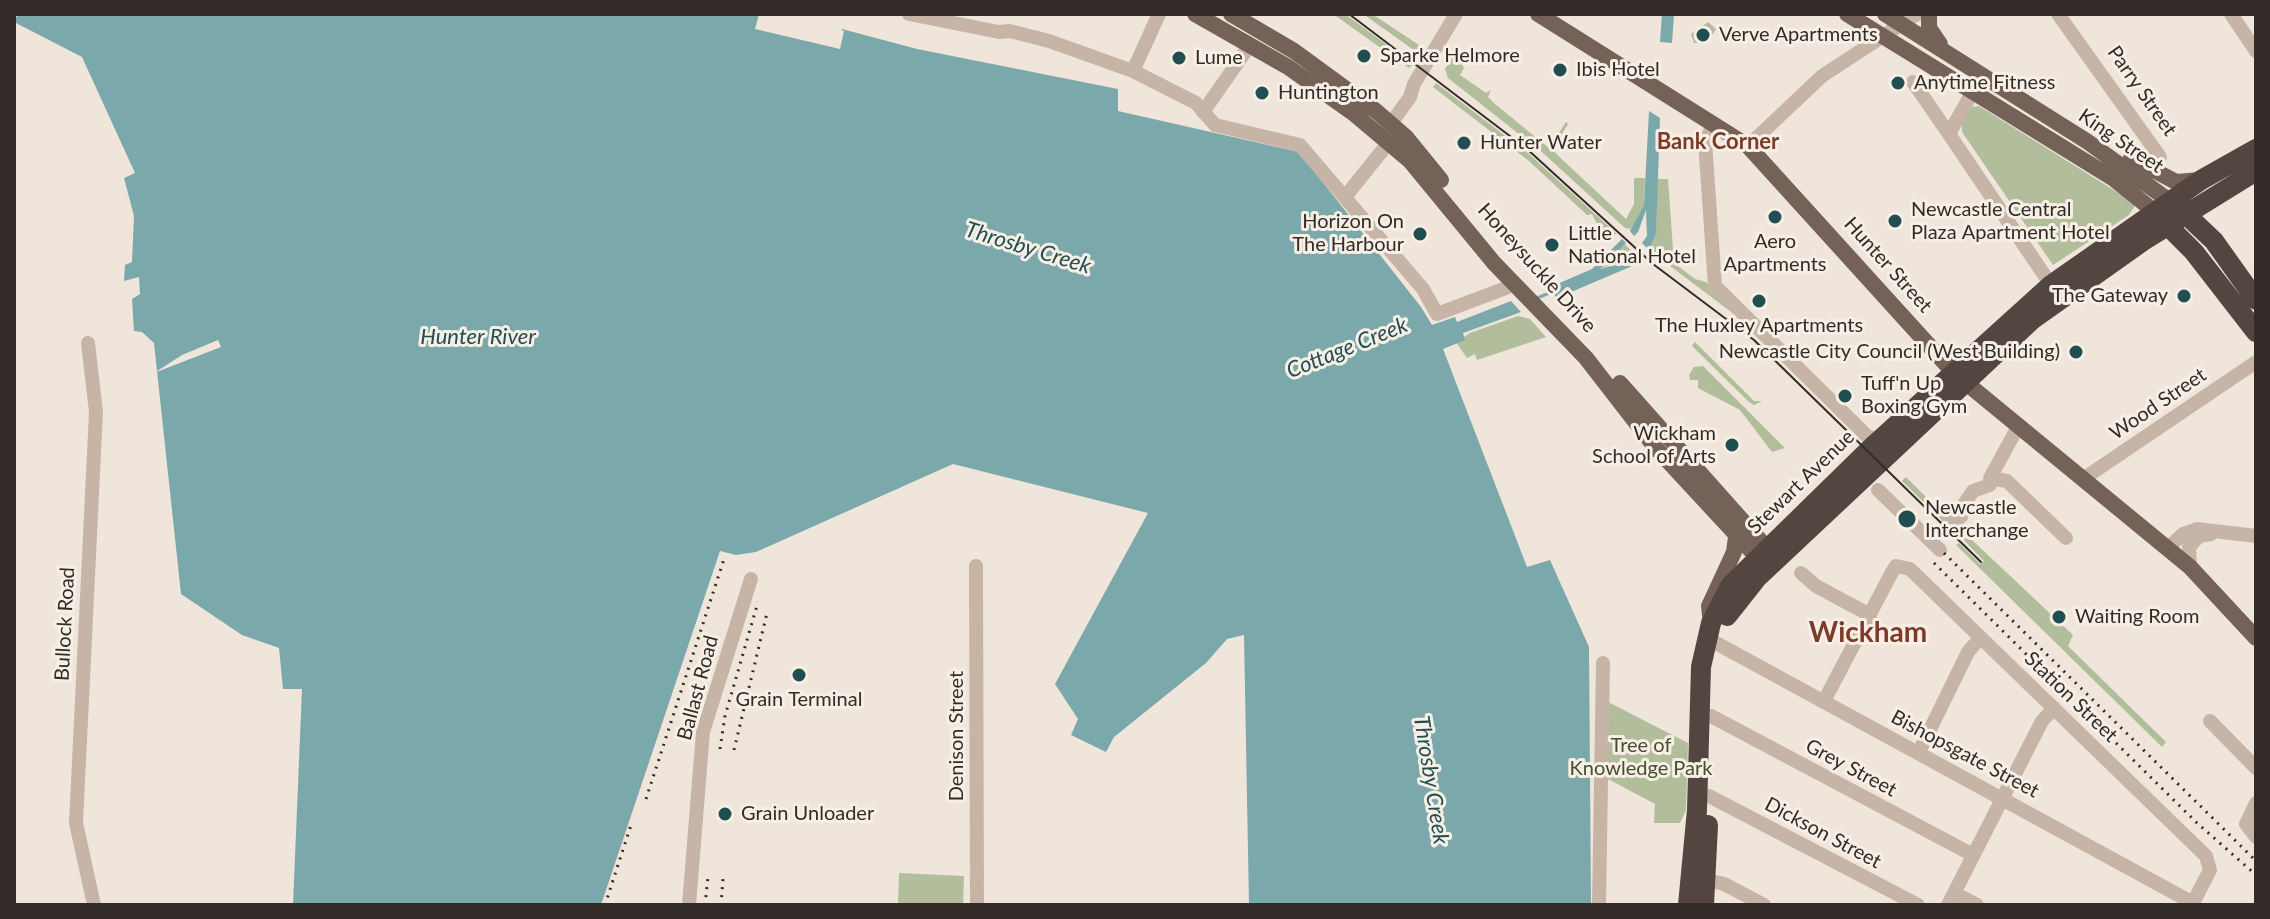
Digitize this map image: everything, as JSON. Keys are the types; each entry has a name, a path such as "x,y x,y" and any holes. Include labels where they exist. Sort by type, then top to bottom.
{"highway":[{"name":"Stewart Avenue","path":"1767,558 1880,440 2060,298 2143,241 2201,180 2256,149"},
{"name":"Stewart Avenue","path":"1767,558 1959,378 2051,285 2170,213 2256,171"},
{"path":"2170,213 2256,332"},
{"path":"2170,213 2214,241 2256,300"},
{"path":"2143,241 2176,249 2219,283"},
{"path":"1704,905 1697,878 1701,667 1711,623 1730,586 1767,558"},
{"path":"1688,905 1697,878 1709,796 1716,643 1730,611 1767,558"}],"main road":[{"name":"Honeysuckle Drive","path":"1195,14 1288,67 1385,137 1419,151 1520,290 1593,351 1767,558"},
{"name":"Honeysuckle Drive","path":"1231,14 1303,57 1385,137"},
{"name":"Hunter Street","path":"1538,14 1748,146 1959,378 2190,567 2256,638"},
{"name":"King Street","path":"1847,14 2170,213"},
{"name":"King Street","path":"1885,14 2088,142 2170,213"},
{"path":"1929,14 1930,31 1946,52"},
{"path":"2088,142 2124,153 2176,182 2201,180"},
{"name":"Honeysuckle Drive","path":"1543,307 1655,447 1736,537 1767,558"},
{"path":"1711,623 1709,606 1734,552 1736,537"}],"street":[{"path":"909,14 959,19 999,32 1010,31 1133,71 1196,103 1215,125 1300,145 1423,289 1437,314 1520,290"},
{"path":"1008,14 1010,31"},
{"path":"1133,71 1159,14"},
{"path":"1345,197 1410,97 1414,84 1456,14"},
{"path":"1410,97 1421,88 1467,14"},
{"path":"1748,146 1822,76 1917,14"},
{"name":"Parry Street","path":"2058,14 2160,157"},
{"path":"2231,14 2256,51"},
{"path":"1203,112 1245,52"},
{"path":"1913,82 2051,285"},
{"path":"1949,134 1973,91"},
{"path":"1714,124 1705,141 1715,286 1868,437 1880,440"},
{"name":"Bullock Road","path":"88,343 96,412 76,823 94,905"},
{"name":"Wood Street","path":"2083,479 2256,362"},
{"path":"1990,482 2019,425"},
{"path":"1948,523 1961,517 1964,504 1973,491 1990,482 2007,481 2066,538"},
{"path":"1878,490 1940,550"},
{"path":"2168,548 2183,534 2197,529 2256,536"},
{"path":"2190,567 2187,554 2199,536 2231,533"},
{"name":"Denison Street","path":"976,566 977,905"},
{"name":"Station Street","path":"1870,615 1896,566 1912,571 2206,856 2211,866 2192,904"},
{"path":"1801,573 1816,586 1870,615 1824,701"},
{"name":"Ballast Road","path":"689,905 703,732 751,579"},
{"path":"1919,752 1968,652 1980,638"},
{"name":"Bishopsgate Street","path":"1716,643 2003,796 2192,904"},
{"path":"1599,905 1603,663"},
{"path":"1977,905 1951,899 2042,721 2054,708"},
{"name":"Grey Street","path":"1711,716 1973,855"},
{"path":"2210,721 2256,768"},
{"name":"Dickson Street","path":"1709,796 1918,905"},
{"path":"2253,809 2247,828 2256,837"},
{"path":"1697,878 1724,884 1764,905"}],"green space":[{"path":"1333,14 1345,14 1413,64 1409,68"},
{"path":"1363,14 1372,14 1422,47 1418,53"},
{"path":"1708,22 1716,29 1708,42 1694,43 1691,34"},
{"path":"1455,53 1464,68 1460,75 1486,93 1491,90 1488,97 1495,104 1549,148 1566,122 1568,124 1552,150 1626,219 1634,204 1634,178 1645,178 1644,206 1631,229 1625,228 1543,153 1448,78 1445,69"},
{"path":"1436,83 1529,154 1616,233 1612,238 1597,224 1592,214 1587,215 1529,161 1433,87"},
{"path":"1979,106 2136,204 2129,215 2053,265 1962,132 1962,123 1972,107"},
{"path":"1657,179 1668,179 1674,263 1695,279 1706,282 1751,327 1649,250 1656,234"},
{"path":"1625,244 1632,252 1626,259 1599,269"},
{"path":"1518,316 1530,319 1546,337 1477,360 1475,354 1467,358 1456,342 1470,333"},
{"path":"1695,342 1754,401 1762,401 1754,405 1749,402 1692,346"},
{"path":"1703,366 1785,448 1772,452 1740,410 1698,388 1698,380 1690,380 1689,375 1694,367"},
{"path":"1906,477 1946,517 1942,520 1902,481"},
{"path":"1956,525 2073,635 2068,646 2166,742 2162,747 1956,545 1959,543 1980,564 1984,561 1951,527"},
{"name":"Tree of Knowledge Park","path":"1606,701 1688,743 1686,810 1680,823 1654,823 1655,804 1608,779"},
{"path":"899,873 964,876 963,905 898,904"}],"water":[{"name":"Hunter River","path":"18,14 767,14 768,21 840,36 842,29 917,49 1118,89 1118,111 1299,152 1432,325 1455,317 1457,322 1511,301 1521,312 1463,333 1465,340 1443,349 1527,567 1550,560 1589,647 1591,905 1249,905 1244,635 1227,639 1206,663 1114,737 1106,752 1071,735 1078,719 1055,684 1148,513 953,464 756,552 736,555 720,551 601,905 293,905 302,689 283,689 279,648 242,635 181,594 154,343 142,332 134,331 132,299 140,294 139,277 124,281 125,265 132,262 134,216 124,178 135,173 82,57 14,22"},
{"path":"1662,14 1674,14 1672,43 1660,42"},
{"path":"1649,111 1660,118 1656,234 1649,250 1642,243 1647,236 1646,210 1638,232 1634,236 1630,231 1644,205"},
{"path":"1622,239 1626,243 1600,269 1618,264 1634,251 1641,258 1630,267 1557,298 1548,288 1592,269"}],"pier":[{"path":"759,14 834,33 837,29 844,31 840,49 755,29"},
{"path":"218,340 221,347 154,373 182,355"}],"waterway":[{"path":"1535,299 1554,291"}],"tram line":[{"path":"1349,14 1527,149 1653,264 1754,340 1981,562"}],"railway":[{"path":"1944,553 2253,858"},
{"path":"646,799 725,556"},
{"path":"1934,563 2197,823 2256,875"},
{"path":"720,749 725,716 758,602"},
{"path":"734,750 767,613"},
{"path":"605,905 631,825"},
{"path":"705,905 708,877"},
{"path":"721,905 723,879"}],"place":[{"name":"Verve Apartments","path":"1703,35"},
{"name":"Sparke Helmore","path":"1364,56"},
{"name":"Lume","path":"1179,58"},
{"name":"Ibis Hotel","path":"1560,70"},
{"name":"Anytime Fitness","path":"1898,83"},
{"name":"Huntington","path":"1262,93"},
{"name":"Hunter Water","path":"1464,143"},
{"name":"Aero Apartments","path":"1775,217"},
{"name":"Newcastle Central Plaza Apartment Hotel","path":"1895,221"},
{"name":"Horizon On The Harbour","path":"1420,234"},
{"name":"Little National Hotel","path":"1552,245"},
{"name":"The Gateway","path":"2184,296"},
{"name":"The Huxley Apartments","path":"1759,301"},
{"name":"Newcastle City Council (West Building)","path":"2076,352"},
{"name":"Tuff'n Up Boxing Gym","path":"1845,396"},
{"name":"Wickham School of Arts","path":"1732,445"},
{"name":"Newcastle Interchange","path":"1907,519"},
{"name":"Waiting Room","path":"2059,617"},
{"name":"Grain Terminal","path":"799,675"},
{"name":"Grain Unloader","path":"725,814"}],"district":[{"name":"Bank Corner","path":"1718,142"},
{"name":"Wickham","path":"1868,633"}],"water label":[{"name":"Throsby Creek","path":"1028,248"},
{"name":"Cottage Creek","path":"1347,348"},
{"name":"Throsby Creek","path":"1431,780"}]}
